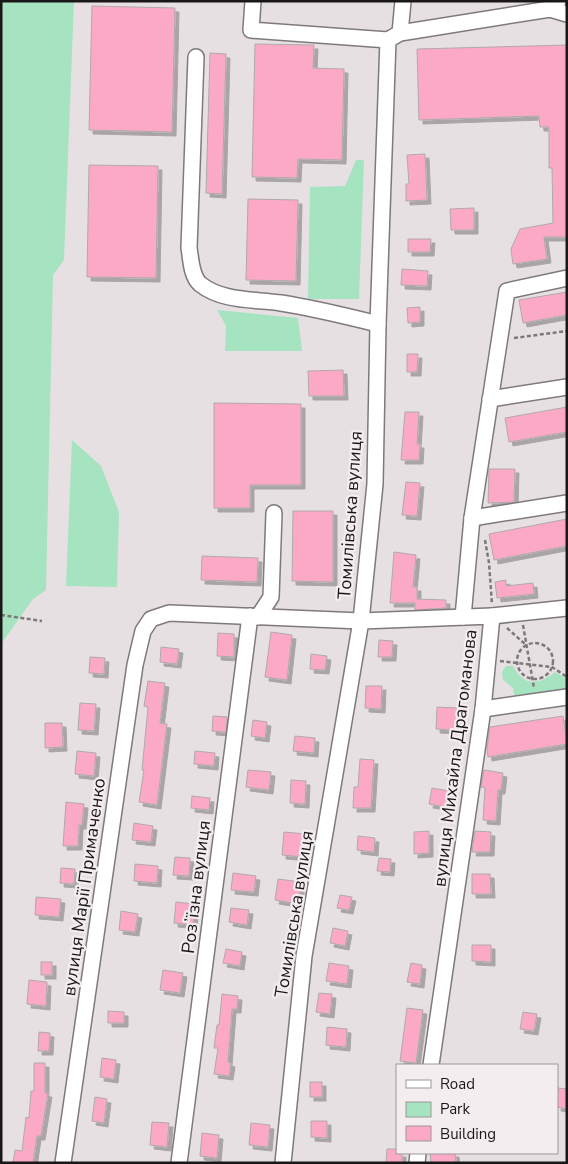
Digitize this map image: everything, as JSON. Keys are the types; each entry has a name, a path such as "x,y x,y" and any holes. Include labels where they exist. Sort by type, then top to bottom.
{"street":[{"path":"253,1 252,30 394,37 554,5 567,14"},
{"name":"Томилівська вулиця","path":"283,1163 304,956 361,621 374,484 378,324 394,37 403,1"},
{"path":"196,57 189,248 192,268 199,283 217,293 239,300 280,303 378,324"},
{"path":"463,616 478,517 490,399 507,291 567,278"},
{"path":"490,399 567,388"},
{"path":"478,517 567,503"},
{"path":"254,617 272,597 274,513"},
{"path":"492,616 567,608"},
{"name":"вулиця Михайла Драгоманова","path":"151,619 169,613 361,621 492,616 483,709 431,1064"},
{"name":"Розʼїзна вулиця","path":"179,1163 254,617"},
{"name":"вулиця Марії Примаченко","path":"63,1163 134,665 143,631 151,619"},
{"path":"483,709 567,697"}],"path":[{"path":"499,340 567,331"},
{"path":"478,517 489,563 492,616 526,644 539,643 549,649 553,661 552,667 544,676 532,679 522,673 517,663 519,652 526,644"},
{"path":"521,612 537,702"},
{"path":"1,615 42,621"},
{"path":"488,660 552,667 567,677"}],"green space":[{"path":"1,1 74,1 64,260 53,275 46,590 33,599 1,644"},
{"path":"356,160 364,160 359,299 308,299 310,187 345,186"},
{"path":"217,310 298,318 302,351 225,351 226,326"},
{"path":"72,440 101,466 119,512 117,587 66,586"},
{"path":"506,666 513,666 522,678 532,682 543,680 555,672 567,679 567,689 517,698 513,688 503,680 502,672"}],"building":[{"path":"92,6 175,8 172,132 89,130"},
{"path":"255,44 314,45 313,68 344,69 342,160 298,159 297,178 252,177"},
{"path":"567,45 567,237 544,237 547,259 513,264 511,249 520,229 553,223 552,168 549,168 549,127 540,127 539,116 419,120 417,49"},
{"path":"210,53 226,54 222,194 206,193"},
{"path":"425,154 427,200 406,201 406,184 409,184 407,155"},
{"path":"89,165 158,166 156,278 87,277"},
{"path":"248,199 298,200 296,281 246,280"},
{"path":"474,208 474,230 451,230 450,209"},
{"path":"408,239 431,239 430,252 408,252"},
{"path":"402,269 428,271 427,286 401,285"},
{"path":"567,292 567,315 523,323 519,300"},
{"path":"420,307 420,322 408,323 407,308"},
{"path":"407,354 418,354 417,372 407,372"},
{"path":"343,370 344,396 309,396 308,371"},
{"path":"214,403 301,404 301,485 250,485 250,508 214,508"},
{"path":"567,407 567,432 509,442 505,418"},
{"path":"405,412 419,412 417,444 420,444 419,460 401,460"},
{"path":"489,469 515,469 514,502 488,503"},
{"path":"406,482 420,483 417,516 402,515"},
{"path":"293,511 333,511 333,582 292,581"},
{"path":"567,519 567,546 494,560 489,534"},
{"path":"394,552 416,555 413,587 417,587 417,599 446,600 446,608 415,610 415,603 390,603"},
{"path":"202,556 258,558 257,582 201,580"},
{"path":"506,580 506,586 533,583 534,594 497,598 495,582"},
{"path":"271,632 292,635 287,680 265,677"},
{"path":"218,633 234,634 234,657 217,656"},
{"path":"379,640 393,641 392,657 378,657"},
{"path":"161,647 179,649 177,664 160,662"},
{"path":"311,654 327,656 325,670 310,669"},
{"path":"90,657 105,658 104,674 89,673"},
{"path":"148,681 165,683 160,723 167,724 157,805 139,802 144,770 142,770 148,707 144,706"},
{"path":"366,686 382,686 381,709 365,708"},
{"path":"80,703 96,704 94,731 78,730"},
{"path":"437,707 457,708 456,730 436,729"},
{"path":"213,716 227,717 226,732 212,731"},
{"path":"563,716 567,744 488,757 487,749 490,727"},
{"path":"253,720 267,722 265,738 251,736"},
{"path":"45,723 62,723 63,747 45,748"},
{"path":"295,736 315,738 314,753 293,751"},
{"path":"77,751 96,753 94,776 75,774"},
{"path":"195,751 215,753 214,766 194,764"},
{"path":"360,759 374,760 371,808 353,808 354,787 358,787"},
{"path":"248,770 271,772 269,790 246,787"},
{"path":"484,770 503,773 501,790 498,790 496,821 483,820 485,788 481,787"},
{"path":"291,780 306,781 305,804 290,803"},
{"path":"432,788 449,791 446,807 429,804"},
{"path":"192,796 210,798 209,810 191,808"},
{"path":"66,802 84,804 82,825 79,825 78,846 63,846"},
{"path":"134,823 153,826 151,842 132,840"},
{"path":"429,831 429,853 414,854 414,832"},
{"path":"475,831 491,832 490,852 472,852"},
{"path":"284,832 306,834 304,857 282,855"},
{"path":"358,836 375,838 374,852 357,850"},
{"path":"175,857 190,858 189,876 173,875"},
{"path":"379,858 391,859 390,872 377,871"},
{"path":"135,864 158,866 157,883 134,881"},
{"path":"61,868 75,869 74,884 60,883"},
{"path":"233,873 256,876 254,892 231,890"},
{"path":"472,874 490,874 491,894 472,894"},
{"path":"278,879 301,882 298,904 275,900"},
{"path":"340,895 352,897 349,910 337,908"},
{"path":"36,897 61,899 59,917 35,915"},
{"path":"176,902 195,904 193,925 174,923"},
{"path":"231,908 249,910 247,925 229,922"},
{"path":"121,911 138,914 135,932 119,930"},
{"path":"333,928 348,931 345,946 330,943"},
{"path":"472,945 491,945 491,962 472,961"},
{"path":"226,949 242,952 240,966 223,963"},
{"path":"41,962 52,962 52,975 41,975"},
{"path":"329,963 349,966 347,984 326,981"},
{"path":"411,963 422,965 420,984 407,982"},
{"path":"163,970 183,973 180,993 160,990"},
{"path":"29,980 47,982 46,1006 27,1004"},
{"path":"319,993 332,994 330,1014 316,1012"},
{"path":"222,994 238,996 237,1009 232,1009 228,1062 231,1063 229,1076 214,1074 218,1048 214,1048 217,1025 219,1025"},
{"path":"407,1008 423,1010 416,1063 400,1061"},
{"path":"108,1011 124,1012 124,1023 108,1023"},
{"path":"523,1012 537,1014 534,1031 520,1029"},
{"path":"327,1027 347,1029 346,1047 326,1045"},
{"path":"39,1032 50,1033 49,1051 38,1051"},
{"path":"102,1058 116,1060 114,1079 100,1077"},
{"path":"34,1063 45,1063 45,1093 48,1093 41,1136 37,1136 33,1163 13,1163 15,1150 22,1151 26,1117 29,1118 31,1091 34,1091"},
{"path":"310,1082 322,1082 322,1097 310,1097"},
{"path":"558,1088 567,1089 567,1109 558,1107"},
{"path":"95,1097 107,1099 104,1123 92,1121"},
{"path":"311,1121 327,1121 327,1138 311,1137"},
{"path":"152,1122 169,1123 167,1147 150,1145"},
{"path":"251,1123 270,1125 268,1147 249,1145"},
{"path":"202,1133 219,1135 217,1158 200,1156"},
{"path":"387,1149 396,1149 396,1154 402,1154 402,1163 386,1163"},
{"path":"430,1154 455,1154 456,1163 431,1163"}]}
